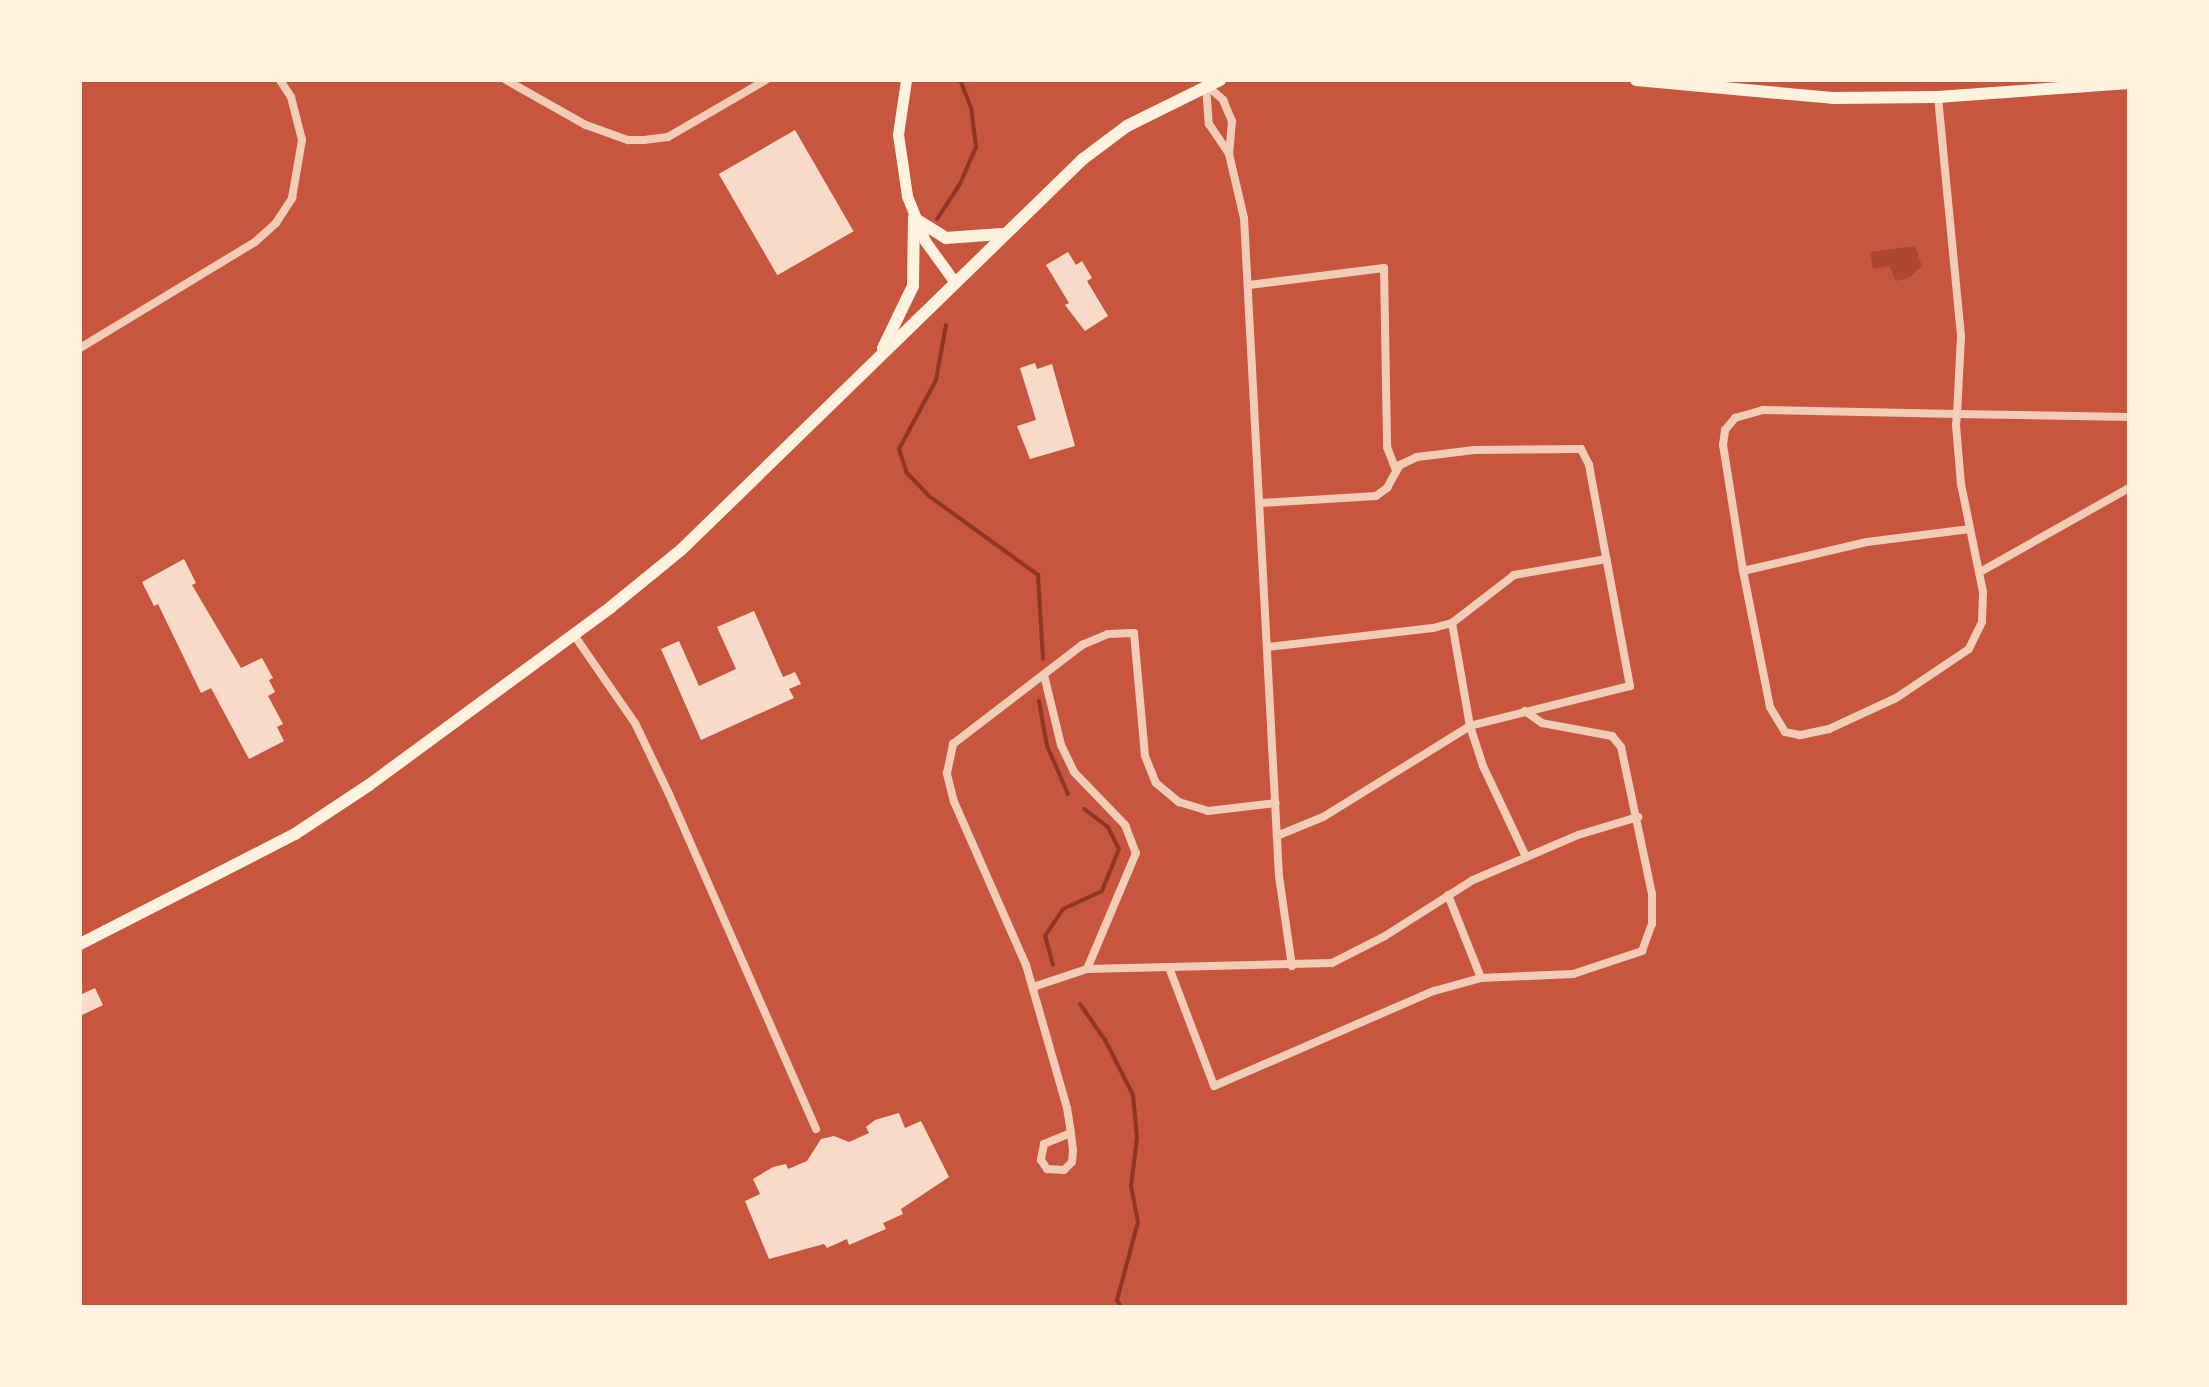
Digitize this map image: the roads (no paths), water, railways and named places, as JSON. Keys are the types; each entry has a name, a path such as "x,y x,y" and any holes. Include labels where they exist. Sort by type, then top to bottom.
{"main road":[{"path":"879,356 913,286 914,218 899,156 900,111 906,80"},
{"path":"1636,80 1772,95 1938,97 2129,83"},
{"path":"80,944 295,834 369,785 574,634 681,550 1001,234 1106,140 1213,82"},
{"path":"914,218 946,238 1001,234"},
{"path":"914,218 954,281"}],"street":[{"path":"80,348 255,242 276,222 292,198 302,140 291,98 280,80"},
{"path":"506,80 586,125 628,140 644,140 682,130 766,80"},
{"path":"1213,82 1210,124 1229,154 1241,194 1278,836 1292,966"},
{"path":"1213,82 1232,121 1229,154"},
{"path":"1938,97 1956,262 1960,336 1956,414 1984,607 1969,649 1869,712 1828,729 1800,735 1785,732 1770,707 1743,571 1723,444 1725,430 1735,418 1763,410 1956,414 2129,417"},
{"path":"1249,285 1384,268 1387,447 1396,470"},
{"path":"1260,504 1376,496 1411,458 1581,448 1589,465 1630,686 1470,726 1323,817 1296,832 1278,836"},
{"path":"1980,572 2129,488"},
{"path":"1743,571 1866,542 1970,529"},
{"path":"1268,648 1452,623 1514,576 1607,560"},
{"path":"1452,623 1470,726 1526,857"},
{"path":"1070,1133 1044,1144 1040,1154 1048,1169 1058,1172 1069,1166 1074,1156 1070,1133 1033,987 982,871 948,773 953,744 1082,645 1108,634 1134,633 1145,756 1156,783 1179,802 1208,811 1276,803"},
{"path":"574,634 627,711 670,794 816,1129"},
{"path":"1044,675 1061,745 1074,772 1125,826 1136,853 1086,969"},
{"path":"1170,970 1214,1086 1434,992 1481,978 1573,974 1642,951 1652,924 1652,894 1622,748 1612,736 1542,724 1525,711"},
{"path":"1033,987 1086,969 1311,966 1346,957 1448,895 1526,857 1638,816"},
{"path":"1448,895 1481,978"}],"waterway":[{"path":"937,219 960,184 976,147 971,108 960,80"},
{"path":"946,325 936,380 899,449 907,473 929,496 1038,575 1043,659"},
{"path":"1039,701 1047,746 1068,794"},
{"path":"1053,965 1045,936 1063,909 1102,891 1119,849 1108,827 1084,809"},
{"path":"1080,1004 1105,1040 1133,1095 1137,1138 1131,1186 1138,1222 1117,1300 1121,1307"}]}
